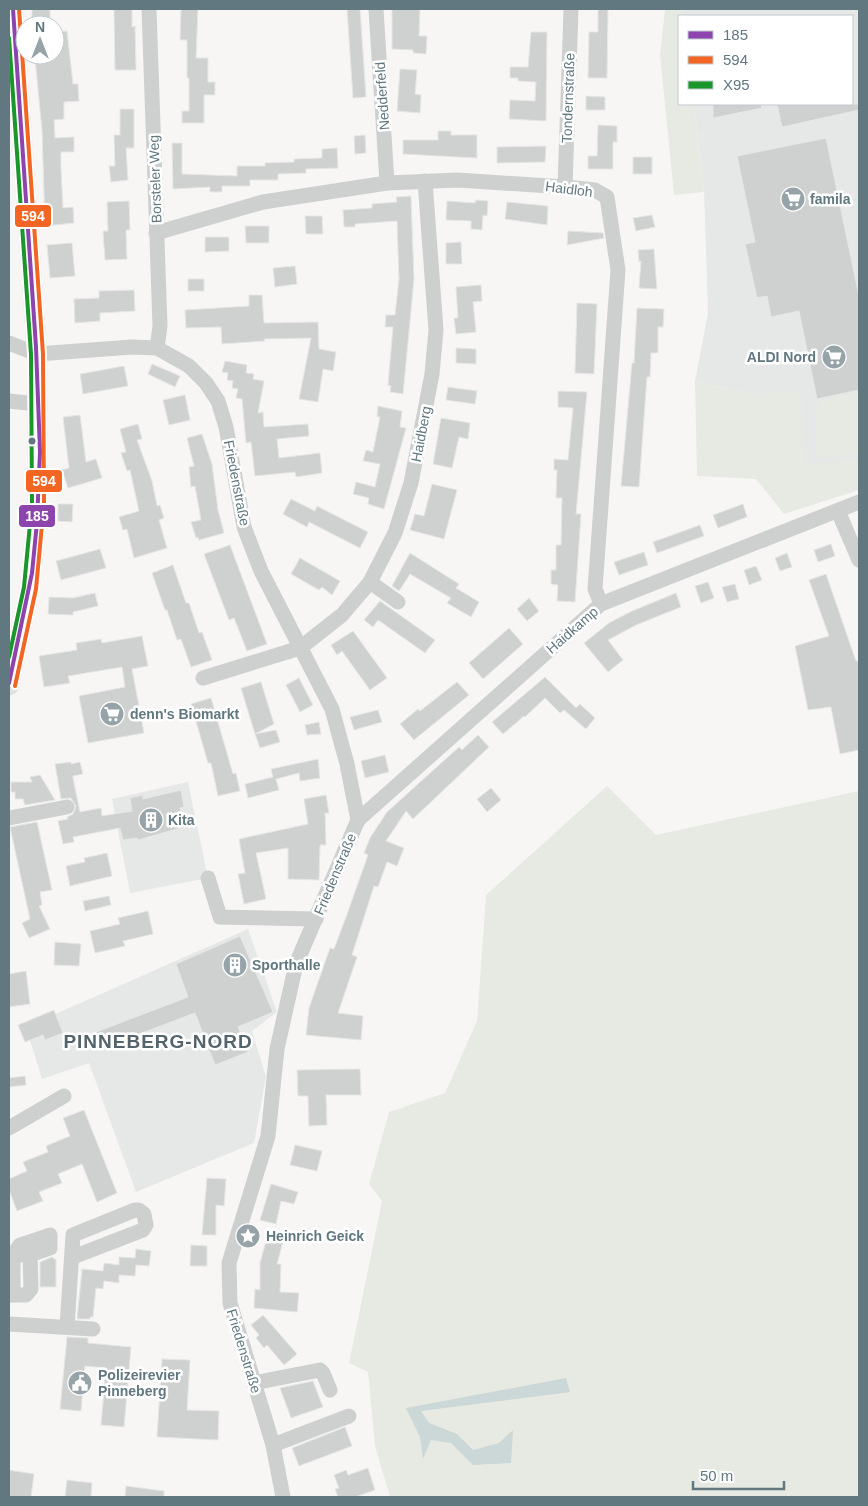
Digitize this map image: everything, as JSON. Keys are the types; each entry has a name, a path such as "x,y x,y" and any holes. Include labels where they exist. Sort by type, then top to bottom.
{"main road":[{"path":"9,684 30,588 38,504 37,354 14,90 13,9"}],"street":[{"name":"Borsteler Weg","path":"149,9 160,326 157,348"},
{"name":"Nedderfeld","path":"376,9 387,183"},
{"name":"Tondernstraße","path":"565,187 571,9"},
{"name":"Haidloh","path":"156,233 263,202 387,183 458,180 595,190 607,197 618,270 595,589 601,604"},
{"name":"Haidberg","path":"300,648 342,615 370,582 395,533 411,483 432,374 436,330 425,181"},
{"path":"9,343 37,354"},
{"name":"Friedenstraße","path":"37,354 132,347 157,348 189,366 206,383 218,401 226,427 244,527 261,571 300,648 312,666 332,709 348,764 358,820 296,964 277,1049 268,1136 229,1263 230,1303 273,1445 283,1497"},
{"path":"9,401 38,404"},
{"name":"Haidkamp","path":"358,820 601,604 859,502"},
{"path":"838,511 859,560"},
{"path":"370,582 398,602"},
{"path":"203,678 300,648"},
{"path":"9,818 66,807"},
{"path":"208,878 220,917 316,919"},
{"path":"9,1128 64,1096"},
{"path":"67,1327 73,1257 72,1238 75,1233 135,1210 139,1210 144,1214 146,1224 143,1230 73,1257"},
{"path":"16,1295 19,1255"},
{"path":"9,1324 93,1329"},
{"path":"254,1383 320,1370 330,1390"},
{"path":"273,1445 349,1416"}],"shaded area":[{"path":"665,9 686,9 686,15 678,15 678,105 694,105 704,192 674,195 660,55"},
{"path":"686,9 859,9 859,460 803,466 799,392 751,394 695,381 708,313 704,192 694,105 853,105 853,15 686,15"},
{"path":"695,381 751,394 800,391 803,465 859,460 859,490 784,514 756,479 697,476"},
{"path":"859,391 859,454 817,458 817,402"},
{"path":"188,782 208,878 130,893 112,799"},
{"path":"607,786 656,835 859,791 859,1497 390,1497 375,1446 368,1372 349,1363 382,1201 369,1184 389,1112 445,1093 477,1021 486,895"},
{"path":"248,929 277,1012 252,1031 266,1077 254,1143 136,1192 89,1063 42,1079 26,1027"},
{"path":"566,1378 570,1392 421,1411 429,1423 457,1434 473,1450 499,1443 513,1430 511,1463 473,1465 451,1443 431,1440 423,1459 420,1437 406,1408"}],"building":[{"path":"32,9 50,9 50,15 32,15"},
{"path":"114,9 132,9 132,27 135,26 136,70 115,70"},
{"path":"181,9 198,9 196,58 208,58 208,82 215,82 215,95 204,95 204,123 182,123 182,111 189,111 189,78 187,78 187,40 180,40"},
{"path":"347,9 360,9 366,97 353,98"},
{"path":"392,9 420,9 419,36 427,36 426,54 413,53 413,50 392,49"},
{"path":"598,9 608,9 607,78 588,78 589,32 598,32"},
{"path":"65,31 67,31 73,84 78,84 79,101 64,102 64,119 54,120 55,138 74,137 74,152 61,152 61,168 63,208 73,207 74,223 45,226 42,130 36,65 65,65"},
{"path":"531,32 547,32 546,121 509,119 510,100 535,101 536,82 518,81 518,78 510,78 510,67 528,67"},
{"path":"400,69 417,70 415,94 421,95 420,113 397,111"},
{"path":"586,96 605,97 605,110 586,110"},
{"path":"859,104 859,110 782,127 777,105"},
{"path":"713,105 761,105 762,108 713,118"},
{"path":"120,109 134,109 134,148 126,148 128,180 111,182 109,166 115,166 114,135 120,135"},
{"path":"598,125 617,126 617,142 613,142 613,169 588,169 588,156 597,156"},
{"path":"438,131 451,131 451,135 477,135 477,158 403,154 403,140 438,140"},
{"path":"365,135 366,153 355,154 354,136"},
{"name":"famila","path":"826,138 859,296 859,390 817,399 799,311 771,317 767,296 757,298 745,244 755,242 737,156"},
{"path":"172,143 182,143 182,174 237,176 237,166 265,166 265,163 294,162 294,159 322,158 322,149 337,148 338,168 306,169 306,173 278,174 278,180 250,180 250,186 222,186 222,192 210,192 210,187 173,189"},
{"path":"546,146 545,162 497,163 497,147"},
{"path":"633,157 652,157 652,174 633,174"},
{"path":"411,196 414,279 403,394 390,392 391,386 388,385 393,327 385,327 386,315 395,315 399,279 397,221 355,224 355,227 344,227 343,210 372,208 372,204 397,202 396,197"},
{"path":"476,200 488,201 487,216 483,215 482,230 471,229 471,221 446,220 447,201 475,203"},
{"path":"129,201 130,230 126,230 127,259 105,260 103,231 108,231 107,202"},
{"path":"507,202 548,206 547,225 505,219"},
{"path":"652,215 655,227 636,231 633,218"},
{"path":"305,216 322,216 323,234 306,234"},
{"path":"245,226 269,226 269,243 246,243"},
{"path":"568,231 603,233 604,238 567,245"},
{"path":"205,237 229,237 229,251 205,252"},
{"path":"461,242 462,264 446,264 446,243"},
{"path":"72,243 75,276 50,278 47,245"},
{"path":"654,249 657,289 639,288 641,261 639,262 638,250"},
{"path":"295,266 297,284 275,287 273,268"},
{"path":"188,279 204,279 204,291 188,291"},
{"path":"481,285 482,301 473,302 476,332 456,334 454,318 458,318 456,287"},
{"path":"134,290 135,311 100,313 100,321 75,323 74,299 99,298 99,291"},
{"path":"249,295 262,295 264,323 318,322 319,349 336,352 333,371 323,369 318,402 299,399 311,338 264,339 265,341 222,344 221,327 186,328 185,310 249,306"},
{"path":"577,303 597,304 594,374 575,373"},
{"path":"637,308 664,309 663,327 658,327 658,353 651,353 650,377 647,377 639,487 621,486 632,363 634,363"},
{"path":"456,348 476,349 476,364 456,363"},
{"path":"225,361 247,365 246,373 254,374 253,379 264,381 258,413 263,412 264,427 308,424 309,436 277,439 279,458 320,453 322,473 296,477 295,472 255,476 251,442 246,443 242,399 236,398 238,389 232,388 233,381 227,380 228,373 222,372"},
{"path":"152,364 180,376 175,387 148,374"},
{"path":"124,366 128,386 83,394 80,374"},
{"path":"448,387 477,391 475,404 446,400"},
{"path":"558,391 587,392 576,514 581,514 575,602 557,601 558,585 551,584 551,570 556,570 556,545 561,545 562,498 556,498 557,470 554,470 554,459 568,460 573,408 558,407"},
{"path":"185,395 190,420 169,425 163,400"},
{"path":"378,406 402,411 400,427 406,428 384,509 368,504 369,498 353,494 356,482 375,487 380,464 363,461 366,450 373,452 380,417 377,417"},
{"path":"80,415 86,462 96,459 102,478 68,488 62,470 69,468 63,417"},
{"path":"441,418 470,423 468,439 459,437 452,468 433,464"},
{"path":"138,424 142,439 137,440 152,481 157,506 160,505 164,518 159,520 167,548 134,558 127,529 123,530 119,517 139,511 130,470 127,471 121,453 126,452 120,429"},
{"path":"202,434 212,464 218,510 224,533 199,540 198,537 196,538 191,522 201,520 195,486 191,487 189,467 194,466 187,438"},
{"path":"432,484 457,490 444,539 410,530 415,514 424,516"},
{"path":"291,499 315,511 317,506 368,532 360,548 309,522 307,527 283,514"},
{"path":"58,504 73,504 72,522 58,521"},
{"path":"743,504 747,517 718,528 713,515"},
{"path":"700,525 704,536 657,553 653,542"},
{"path":"831,544 835,556 818,562 814,550"},
{"path":"230,545 267,644 247,651 234,618 229,620 204,554"},
{"path":"100,549 106,568 61,580 56,561"},
{"path":"644,552 648,565 619,575 614,562"},
{"path":"410,553 459,584 456,588 479,602 471,617 447,603 451,598 410,574 399,591 392,586"},
{"path":"787,553 792,567 780,571 775,558"},
{"path":"300,558 340,581 332,595 322,587 319,590 291,574"},
{"path":"173,565 186,603 189,603 199,633 202,632 212,660 191,667 181,639 177,640 152,573"},
{"path":"756,566 762,580 749,585 744,570"},
{"path":"826,574 856,661 859,661 859,750 840,754 831,707 808,710 795,646 829,636 809,580"},
{"path":"708,582 714,598 701,603 695,586"},
{"path":"735,584 739,599 727,602 722,587"},
{"path":"95,593 98,606 73,612 73,615 48,614 49,597 73,598"},
{"path":"676,593 681,607 636,625 608,640 623,660 608,672 584,643 609,623"},
{"path":"529,598 539,611 527,621 517,609"},
{"path":"380,601 435,640 425,653 378,620 373,627 364,620"},
{"path":"509,628 523,644 483,679 469,663"},
{"path":"353,631 387,678 370,690 342,651 337,655 331,645"},
{"path":"142,636 148,666 132,669 144,733 88,743 79,696 125,687 122,667 68,676 70,683 44,687 39,656 77,650 76,643 101,639 102,643"},
{"path":"545,677 576,708 580,704 595,718 586,729 564,710 560,713 545,698 503,734 492,722"},
{"path":"299,678 313,705 300,712 286,685"},
{"path":"261,682 274,724 255,734 241,688"},
{"path":"457,682 469,695 414,740 400,724"},
{"path":"211,698 233,774 236,773 240,791 218,796 211,763 208,763 191,704"},
{"path":"378,710 382,722 354,730 350,717"},
{"path":"319,722 321,734 307,735 305,725"},
{"path":"276,730 280,742 260,748 255,734"},
{"path":"478,735 489,747 413,819 406,811 386,841 404,848 397,866 387,862 378,887 374,886 352,955 357,957 338,1013 363,1016 361,1040 306,1035 309,1008 330,948 334,949 345,920 368,855 364,853 370,838 387,812 459,747 462,750"},
{"path":"385,755 389,772 365,778 361,761"},
{"path":"318,759 320,778 300,781 299,773 276,779 279,790 248,798 245,784 273,777 271,769"},
{"path":"71,762 71,764 80,762 83,774 73,776 80,812 101,808 102,816 132,811 130,798 143,795 143,799 181,790 184,807 180,808 184,827 138,840 137,838 123,840 120,828 73,837 74,842 63,844 58,821 68,819 67,817 73,814 76,806 71,798 61,799 55,764"},
{"path":"40,775 55,800 25,805 23,799 15,799 15,792 11,792 11,782 32,782 30,777"},
{"path":"491,788 501,800 487,812 477,799"},
{"path":"326,795 329,813 325,813 326,845 320,845 319,880 288,879 288,848 256,853 266,899 244,904 238,874 245,873 239,839 308,824 304,799"},
{"path":"37,822 52,890 40,892 42,905 39,906 50,929 29,938 22,923 30,919 10,827"},
{"path":"107,853 112,876 70,886 66,866 85,862 84,858"},
{"path":"109,896 111,905 85,911 83,901"},
{"path":"148,911 153,934 123,941 125,946 95,953 90,931 120,924 118,918"},
{"path":"240,936 273,1012 238,1027 248,1052 215,1065 195,1013 102,1048 96,1032 188,997 176,964"},
{"path":"55,942 81,944 79,966 54,965"},
{"path":"26,971 30,1004 9,1007 9,974"},
{"path":"54,1010 63,1033 45,1040 43,1035 25,1042 18,1025"},
{"path":"360,1069 361,1095 326,1095 327,1125 309,1126 308,1096 298,1096 297,1070"},
{"path":"25,1076 26,1085 9,1087 9,1078"},
{"path":"84,1110 117,1193 97,1202 82,1164 58,1174 62,1183 39,1192 43,1201 17,1211 9,1190 9,1179 27,1171 23,1162 48,1152 46,1146 70,1136 63,1118"},
{"path":"295,1145 322,1151 317,1171 290,1165"},
{"path":"207,1178 226,1179 224,1206 216,1205 216,1235 202,1235"},
{"path":"271,1184 298,1192 294,1204 281,1201 276,1224 260,1220"},
{"path":"268,1234 284,1238 277,1264 281,1264 280,1292 299,1293 297,1312 254,1308 255,1289 260,1290 260,1263"},
{"path":"191,1245 207,1246 207,1266 190,1266"},
{"path":"136,1249 151,1251 149,1266 136,1265 135,1276 119,1275 119,1283 104,1281 103,1289 96,1288 93,1317 90,1317 90,1319 77,1319 82,1269 103,1271 104,1263 119,1265 119,1257 135,1258"},
{"path":"52,1257 56,1260 56,1287 40,1287 40,1262"},
{"path":"263,1315 297,1354 284,1365 267,1345 264,1348 256,1338 259,1335 251,1325"},
{"path":"67,1337 88,1338 88,1343 131,1347 124,1427 101,1425 106,1368 85,1366 81,1411 60,1409"},
{"path":"162,1359 190,1360 187,1410 219,1411 218,1440 157,1437"},
{"path":"313,1381 323,1407 291,1418 280,1388"},
{"path":"345,1427 352,1446 299,1466 292,1448"},
{"path":"368,1468 375,1490 355,1497 338,1497 335,1489 339,1488 334,1475 346,1470 348,1475"},
{"path":"9,1470 34,1474 31,1497 9,1497"},
{"path":"67,1480 92,1483 91,1497 65,1497"},
{"path":"126,1486 164,1491 164,1497 125,1497"}],"transit line":[{"name":"185","path":"9,683 32,573 37,522 40,452 36,347 13,9"},
{"name":"594","path":"15,686 36,589 44,503 43,354 19,9"},
{"name":"X95","path":"9,38 31,354 32,503 24,587 9,657"}],"place":[{"name":"famila","path":"793,199"},
{"name":"ALDI Nord","path":"834,357"},
{"name":"denn's Biomarkt","path":"112,714"},
{"name":"Kita","path":"151,820"},
{"name":"Sporthalle","path":"235,965"},
{"name":"Heinrich Geick","path":"248,1236"},
{"name":"Polizeirevier Pinneberg","path":"80,1383"}],"district":[{"name":"PINNEBERG-NORD","path":"158,1041"}]}
